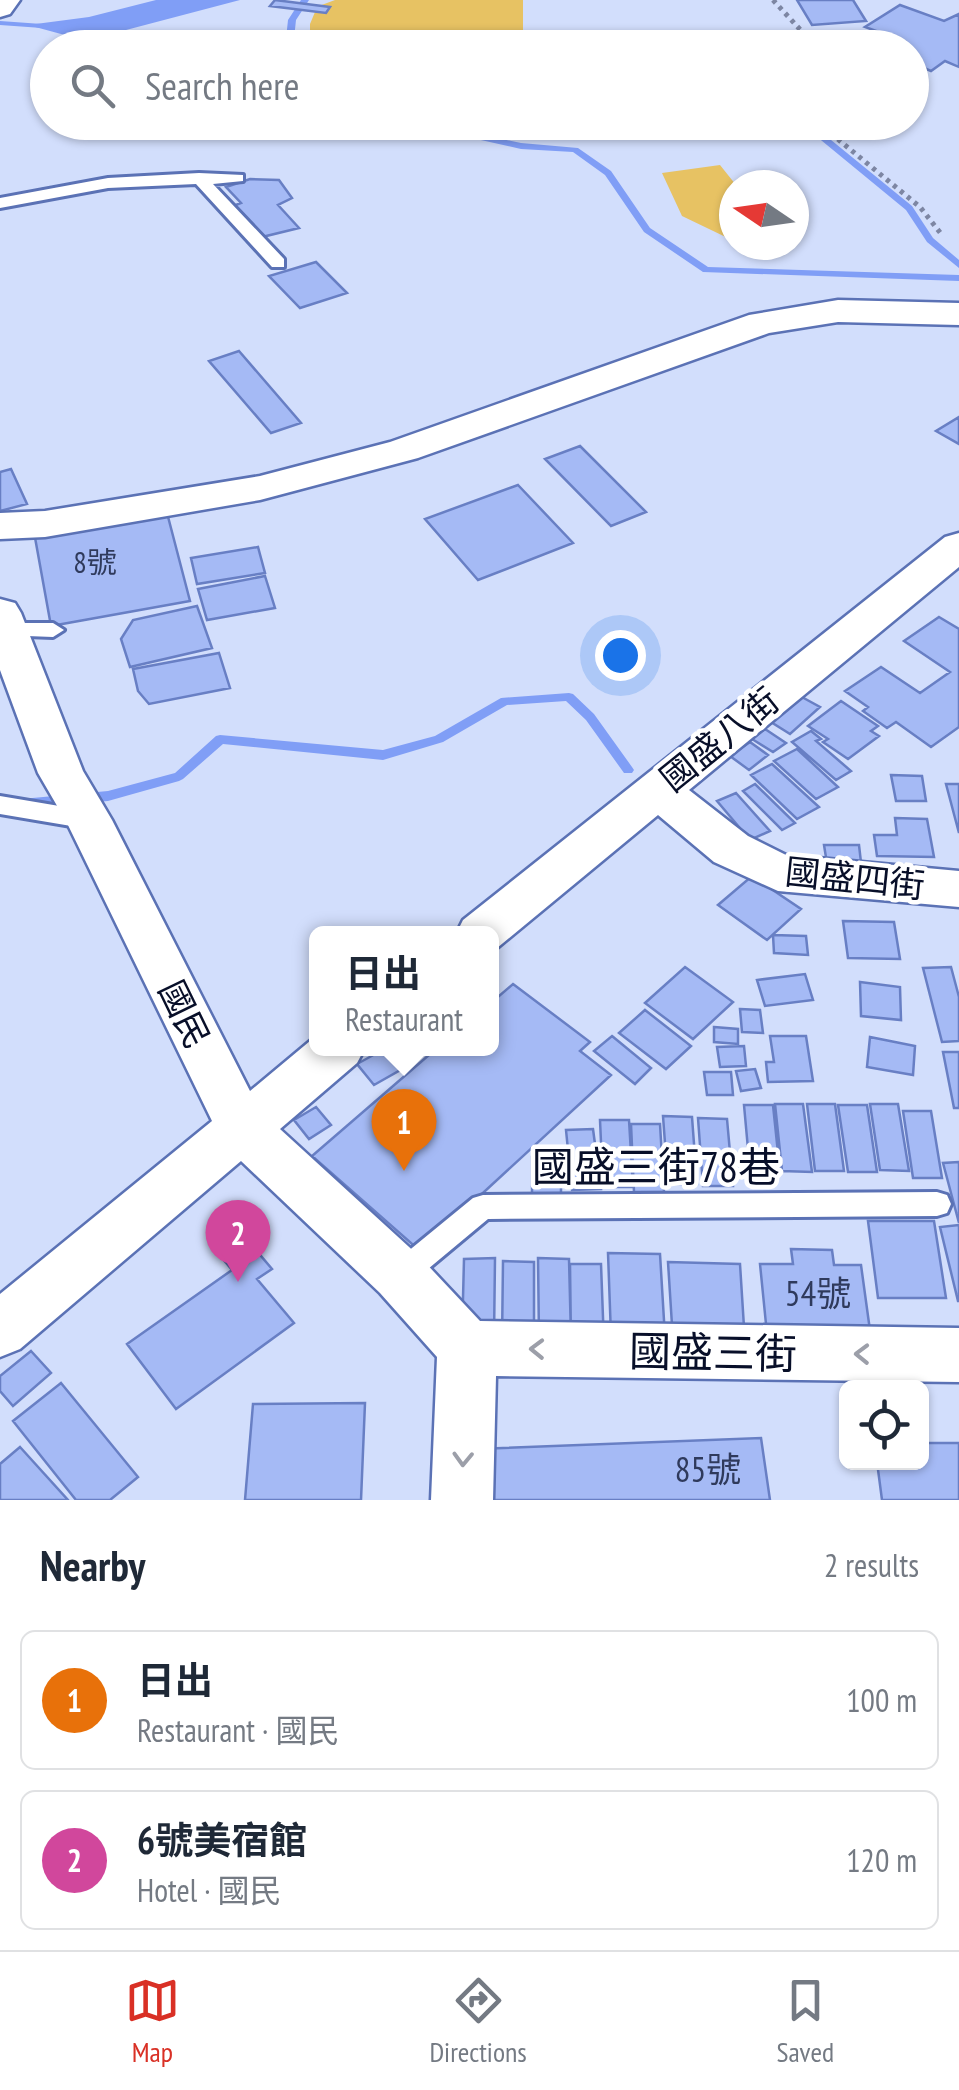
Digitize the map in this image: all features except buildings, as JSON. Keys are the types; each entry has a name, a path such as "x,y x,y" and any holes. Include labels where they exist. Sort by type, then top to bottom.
{"street":[{"path":"0,8 6,0"},
{"path":"0,526 46,524 260,488 404,450 762,323 838,311 959,314"},
{"name":"國盛八街","path":"490,926 959,546"},
{"name":"國民","path":"4,622 61,773 242,1128 400,1275 467,1348"},
{"name":"國盛四街","path":"657,789 731,848 778,873 959,889"},
{"path":"0,1330 329,1056"},
{"path":"462,1500 467,1348"},
{"name":"國盛三街","path":"467,1348 959,1356"}],"lane":[{"path":"199,178 278,263"},
{"path":"0,203 108,183 237,178"},
{"path":"4,622 54,630"},
{"path":"0,805 88,820"},
{"name":"國盛三街78巷","path":"400,1275 482,1208 937,1204"}],"path":[{"path":"773,0 800,30"},
{"path":"839,140 920,207 942,235"}],"shaded area":[{"path":"335,0 523,0 523,30 310,30 315,12 326,13 329,7 319,6"},
{"path":"720,165 724,170 719,170 719,234 682,216 662,173"}],"water":[{"path":"156,0 240,0 126,30 46,30 28,25 89,17"}],"waterway":[{"path":"291,30 292,20 305,0"},
{"path":"0,23 42,26"},
{"path":"492,140 575,150 608,173 647,230 706,270 959,278"},
{"path":"825,140 909,208 930,240 959,265"},
{"path":"0,806 108,796 179,776 220,739 383,755 439,739 505,701 569,697 590,717 628,770"}],"place":[{"name":"日出","path":"404,1171"},
{"name":"6號美宿館","path":"238,1282"}]}
